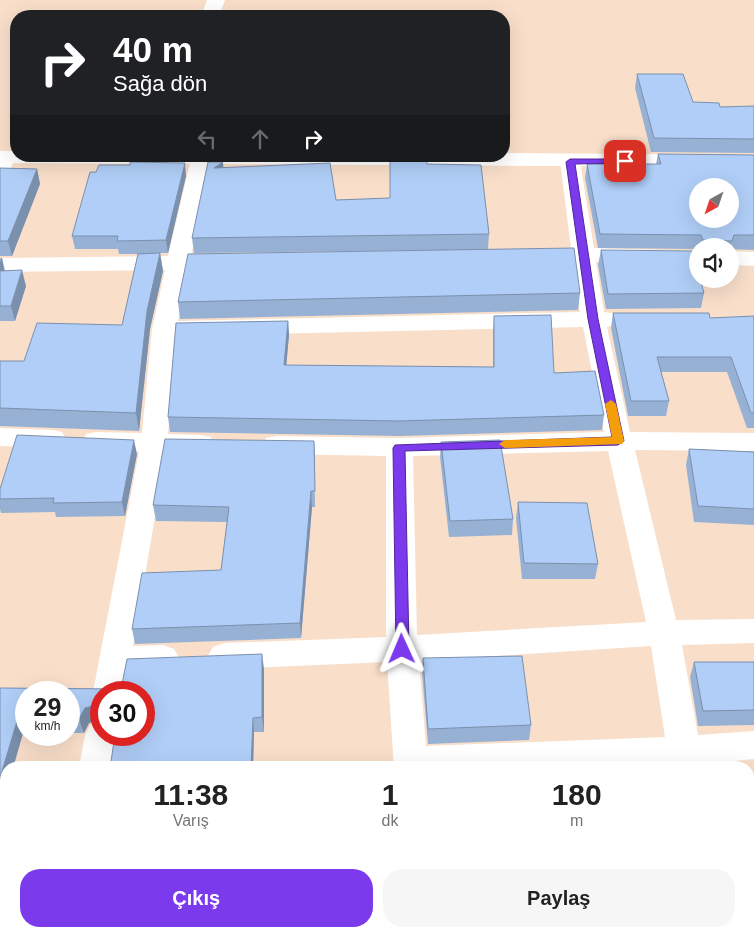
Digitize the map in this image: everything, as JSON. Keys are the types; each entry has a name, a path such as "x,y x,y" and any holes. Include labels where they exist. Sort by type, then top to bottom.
{"street":[{"path":"510,162 754,161"},
{"path":"111,681 154,443 164,329 200,162"},
{"path":"570,162 593,319 618,441 664,633 686,759"},
{"path":"515,256 584,255 689,258"},
{"path":"739,258 754,259"},
{"path":"0,265 247,262"},
{"path":"164,329 631,319"},
{"path":"0,437 222,444"},
{"path":"252,445 399,448 618,441 754,442"},
{"path":"399,448 402,649 411,761"},
{"path":"115,660 402,649 664,633 754,630"},
{"path":"576,761 686,759 754,745"},
{"path":"97,761 100,746"}],"building":[{"path":"637,74 683,74 693,102 719,103 720,107 754,106 754,139 654,138"},
{"path":"658,154 754,155 754,235 734,235 733,238 702,238 701,235 600,234 587,164 661,164"},
{"path":"130,162 185,163 166,240 117,241 118,236 72,236 90,172 96,172 99,165 130,165"},
{"path":"208,162 223,162 214,168 330,163 336,200 390,198 390,162 481,165 489,234 192,238"},
{"path":"0,168 37,169 8,241 0,241"},
{"path":"574,248 580,293 178,302 188,254"},
{"path":"601,250 689,251 689,288 703,288 704,293 608,294"},
{"path":"160,253 147,311 136,413 0,408 0,361 24,361 37,323 122,325 138,254"},
{"path":"22,270 11,306 0,306 0,271"},
{"path":"613,313 709,313 710,318 754,316 754,413 751,413 731,357 657,357 669,401 631,401"},
{"path":"551,315 554,373 595,371 604,415 399,421 168,417 176,323 288,321 284,365 494,367 494,316"},
{"path":"17,435 134,440 122,502 53,503 54,498 0,499 0,489"},
{"path":"165,439 314,441 315,491 311,491 300,623 132,629 142,573 221,570 229,507 153,505"},
{"path":"500,440 513,519 450,521 441,442"},
{"path":"689,449 754,452 754,509 698,506"},
{"path":"518,502 587,503 598,564 524,563"},
{"path":"262,654 262,717 253,718 251,761 111,761 113,746 155,746 155,681 123,681 127,659"},
{"path":"522,656 531,725 428,729 423,658"},
{"path":"694,662 754,662 754,710 703,711"},
{"path":"0,688 15,688 15,728 5,761 0,761"},
{"path":"80,689 90,689 90,707 85,708 80,717"}],"slow traffic":[{"path":"505,444 618,441 611,404"}],"route":[{"path":"402,649 399,448 618,441 593,319 570,162 625,161"}]}
